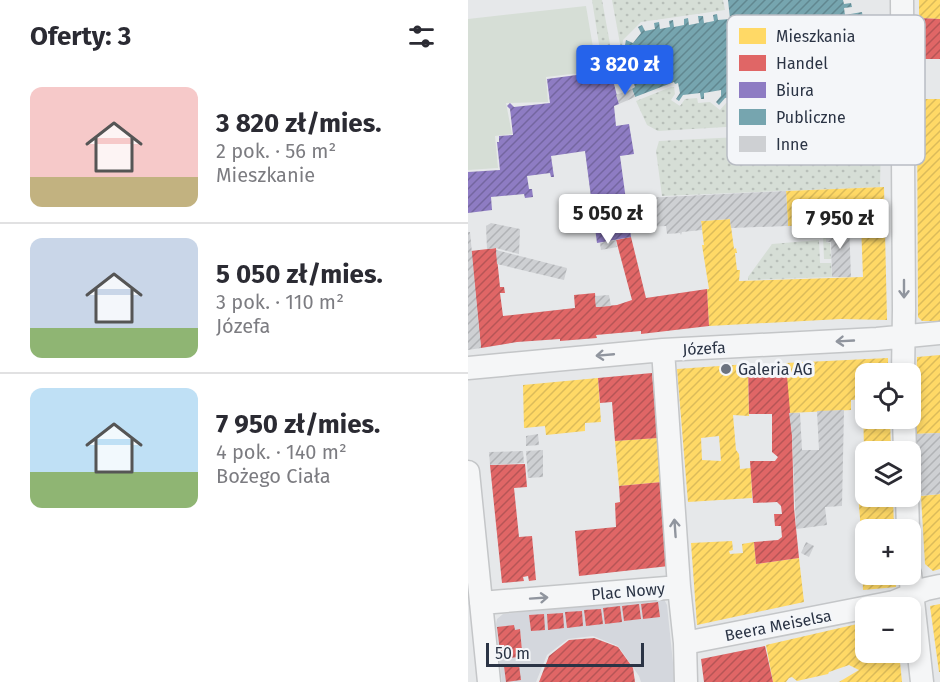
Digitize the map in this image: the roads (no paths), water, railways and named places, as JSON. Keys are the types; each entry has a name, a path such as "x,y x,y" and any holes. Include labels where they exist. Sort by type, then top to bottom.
{"street":[{"path":"902,0 902,15"},
{"path":"902,165 903,363"},
{"name":"Józefa","path":"468,368 663,350 940,333"},
{"path":"663,350 679,587"},
{"path":"468,472 470,515 489,682"},
{"path":"910,585 921,682"},
{"name":"Beera Meiselsa","path":"685,643 894,602 910,585 940,586"},
{"name":"Plac Nowy","path":"481,603 679,587 685,643 686,682"}],"place":[{"name":"Galeria AG","path":"726,369"}]}
